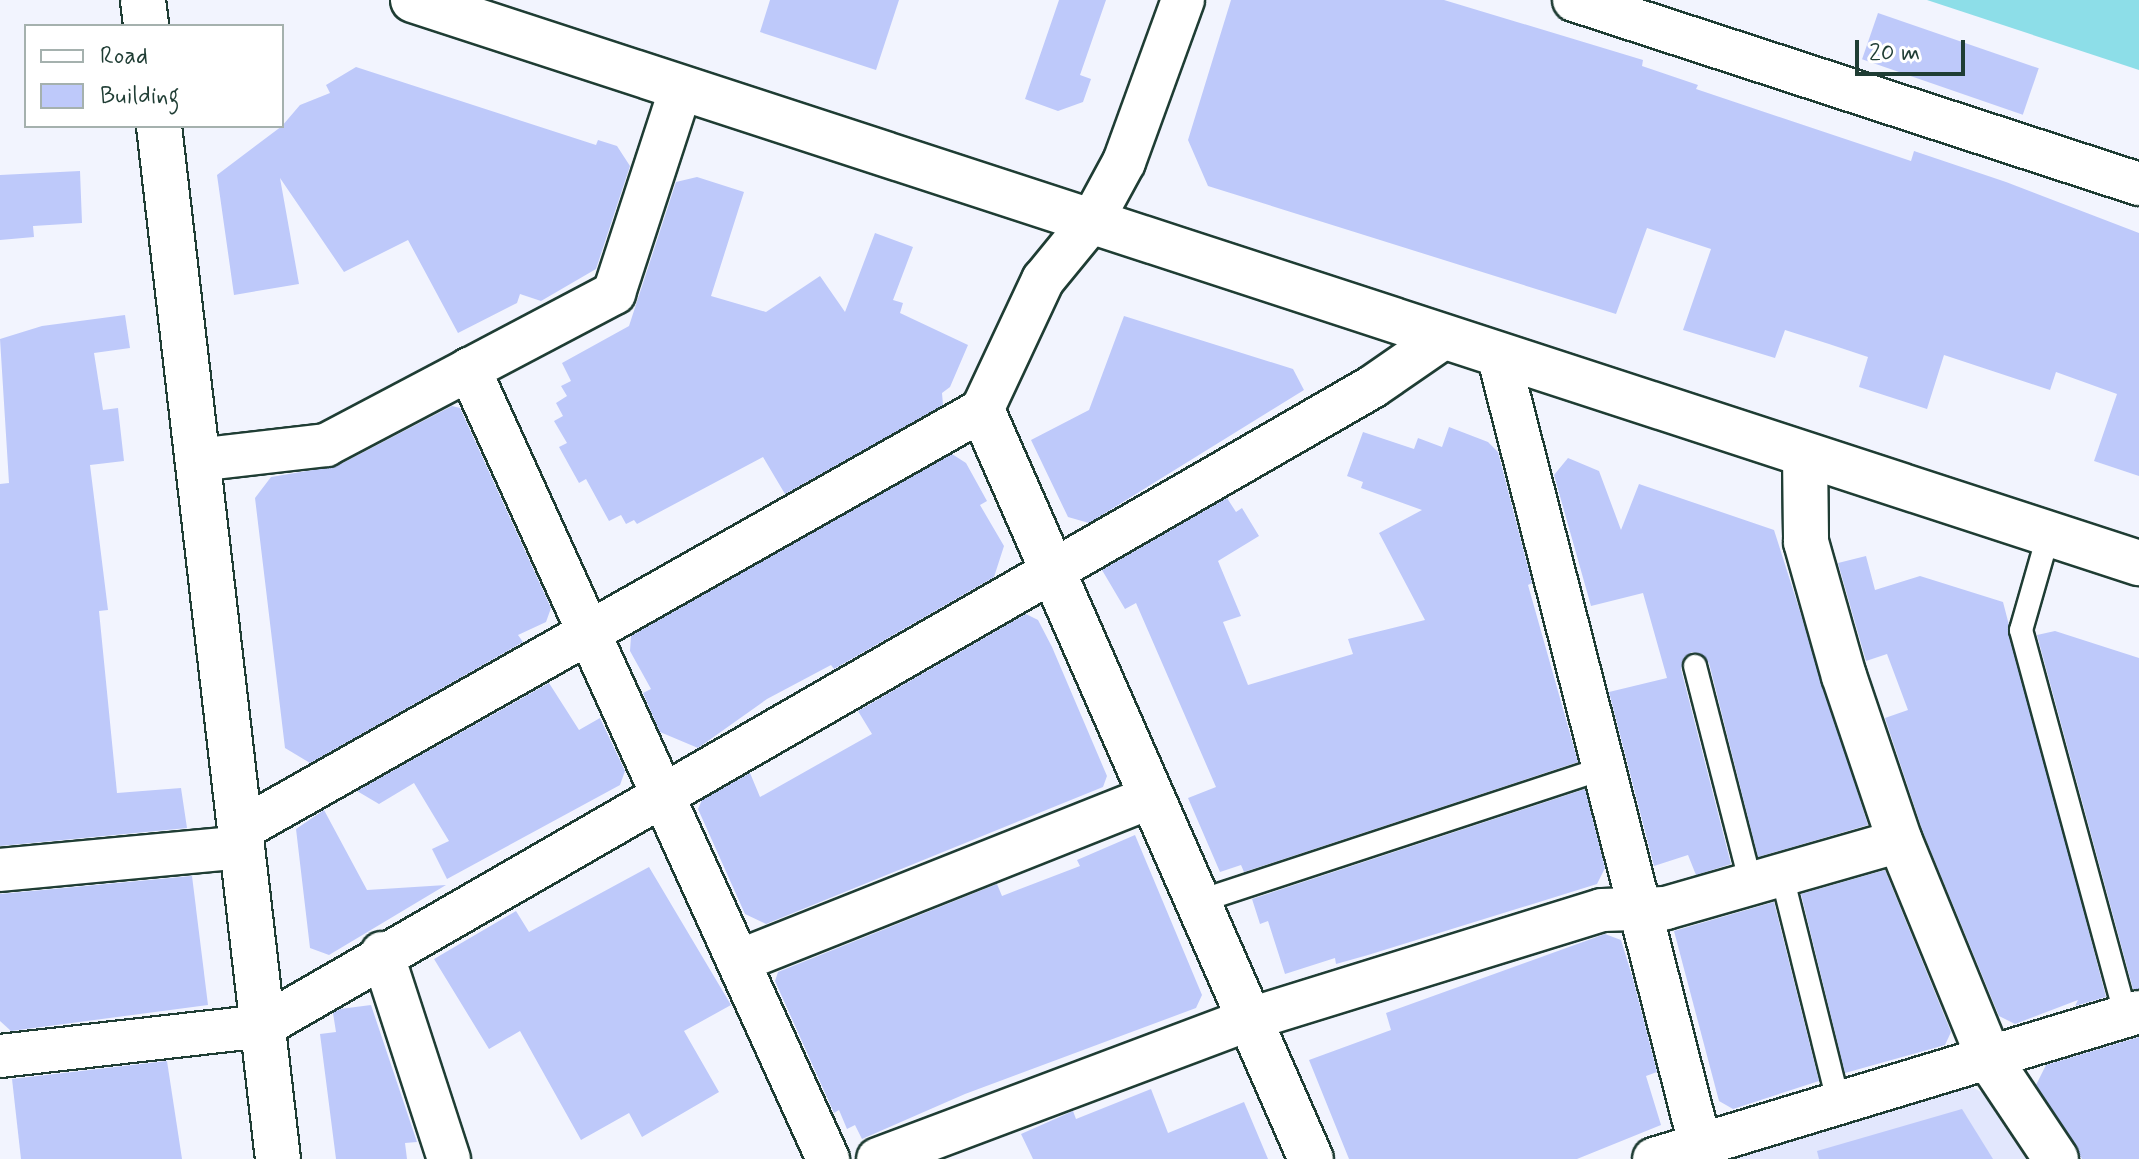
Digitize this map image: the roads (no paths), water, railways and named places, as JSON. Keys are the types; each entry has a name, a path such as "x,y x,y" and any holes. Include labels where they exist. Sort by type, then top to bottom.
{"street":[{"path":"143,0 146,24"},
{"path":"413,0 1093,219 1499,358 2139,563"},
{"path":"0,870 242,839 588,629 982,410 1043,280 1093,219 1124,162 1183,0"},
{"path":"1574,0 2139,184"},
{"path":"197,460 326,445 614,293 681,88"},
{"path":"159,128 278,1159"},
{"path":"0,1056 263,1026 382,953 1372,387 1443,338"},
{"path":"1499,358 1640,910 1682,1153 1838,1101 1990,1060 2132,1014"},
{"path":"469,369 828,1159"},
{"path":"982,410 1311,1159"},
{"path":"1805,455 1806,542 1844,676 1900,841 1990,1060 2056,1159"},
{"path":"739,961 1151,797"},
{"path":"878,1159 1250,1019 1602,910 1666,908 1900,841"},
{"path":"382,953 449,1159"}],"lane":[{"path":"2048,536 2021,630 2132,1014"},
{"path":"1695,666 1838,1101"},
{"path":"1197,902 1605,768"}],"water":[{"path":"1927,0 2139,0 2139,70"}]}
